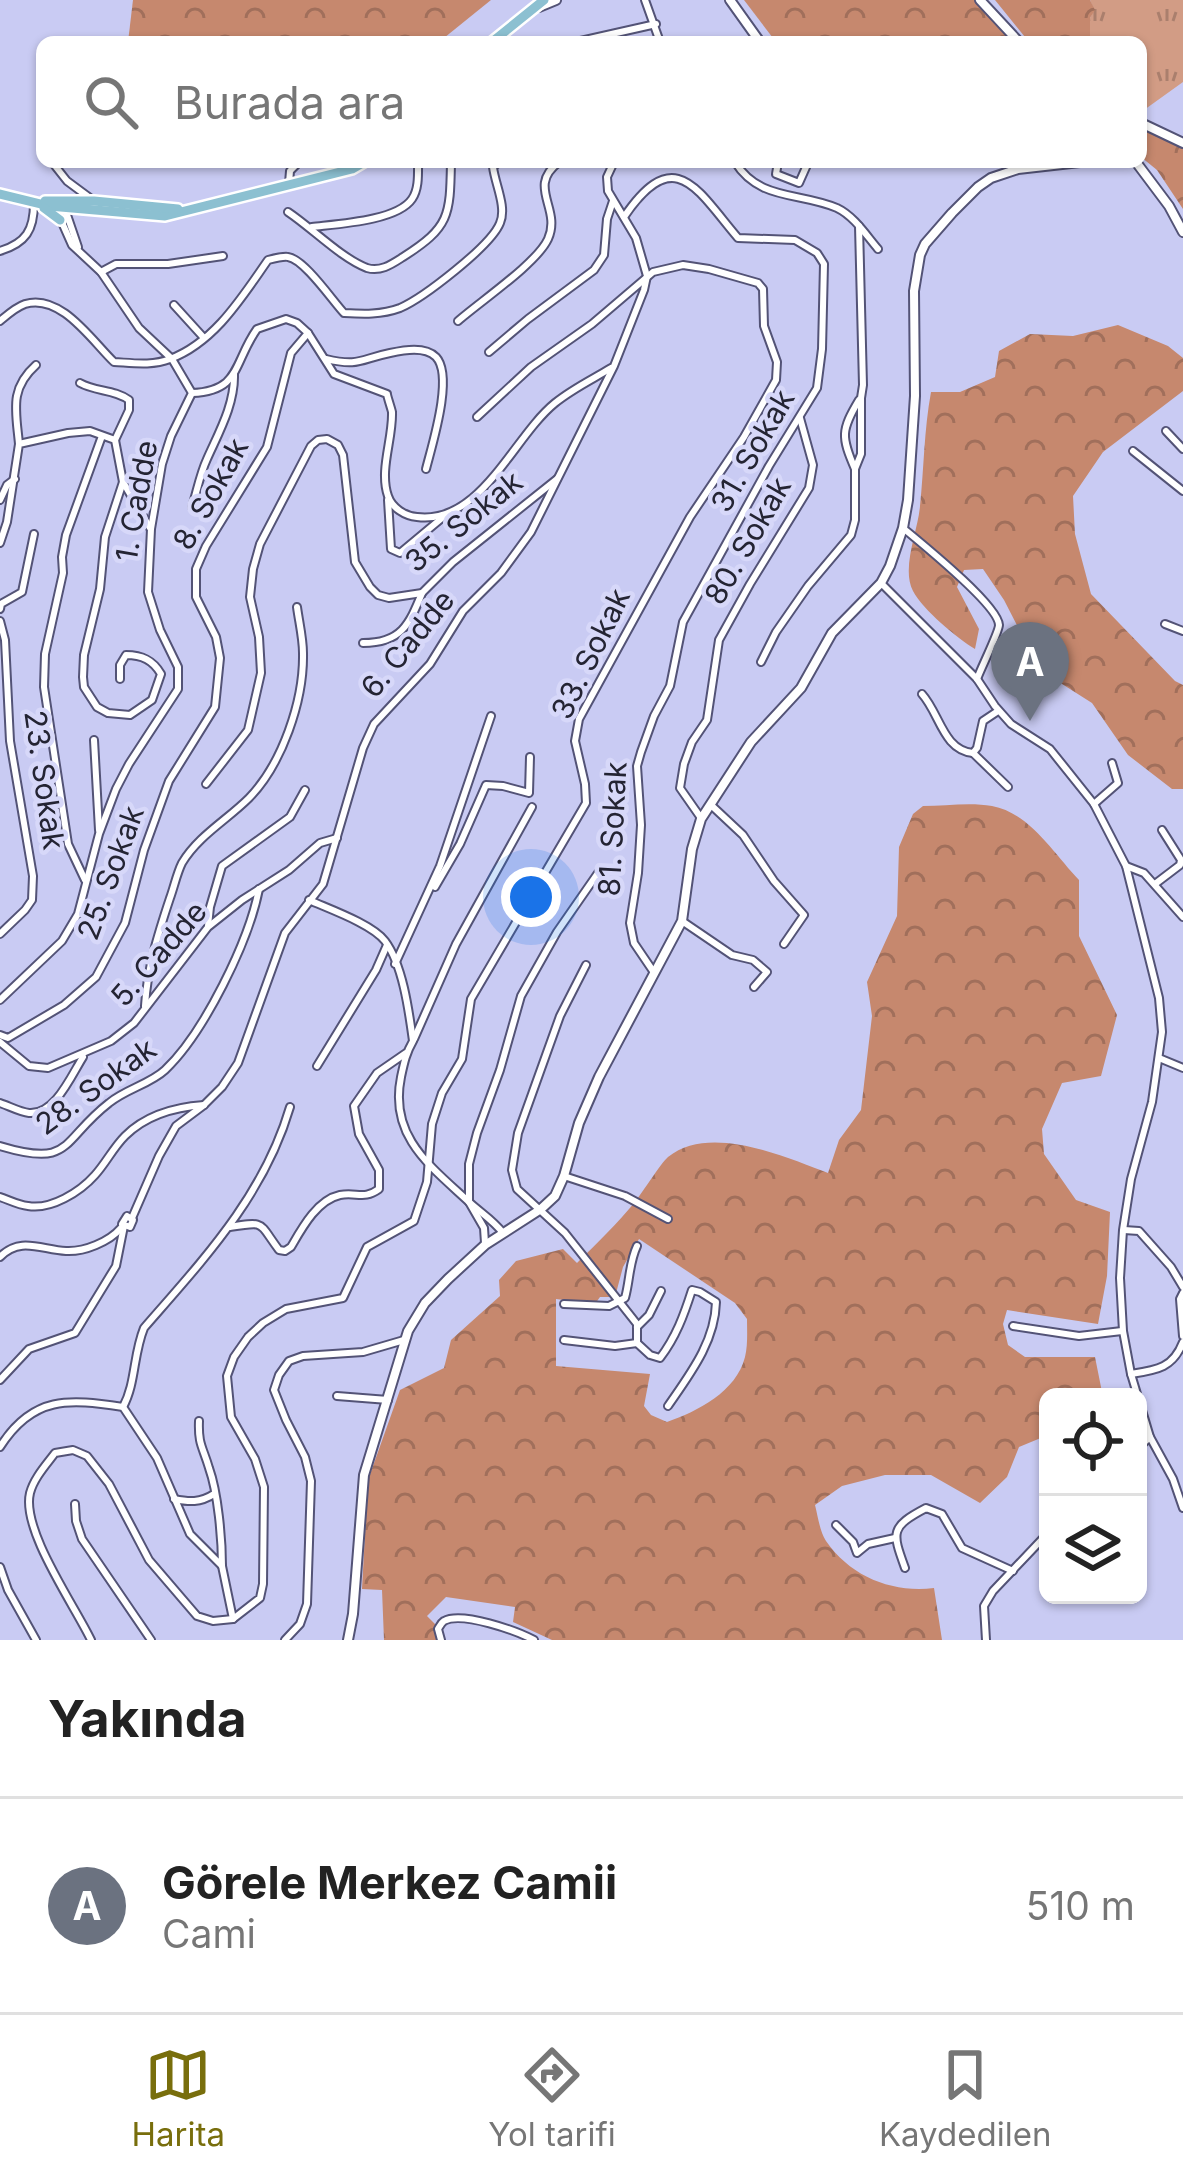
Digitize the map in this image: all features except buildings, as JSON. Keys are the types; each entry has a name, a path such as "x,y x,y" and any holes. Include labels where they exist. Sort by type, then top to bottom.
{"main road":[{"path":"499,36 540,0"},
{"path":"522,16 556,0"},
{"path":"980,0 1013,36"},
{"path":"730,1 756,36"},
{"path":"1147,126 1183,142"},
{"path":"61,205 151,216 222,203 354,168"},
{"path":"348,1640 364,1475 404,1340 425,1303 485,1245 555,1196 589,1100 682,921 701,819 751,742 801,688 832,633 881,583 903,527 915,396 914,291 920,255 978,187 991,178 1027,168"},
{"path":"1140,168 1183,232"},
{"path":"0,194 34,203 121,203"},
{"path":"61,205 94,201 187,210"},
{"path":"34,203 65,221 85,210"}],"street":[{"path":"645,0 659,36"},
{"path":"601,36 656,23"},
{"path":"57,168 94,201"},
{"path":"290,184 293,168"},
{"path":"312,227 395,211 411,201 418,168"},
{"path":"288,212 366,267 388,267 442,227 450,205 451,168"},
{"path":"0,321 26,303 39,303 61,309 114,362 148,364 172,359 212,333 268,260 285,256 306,269 344,313 374,315 401,307 440,283 500,226 494,168"},
{"path":"458,321 542,251 552,230 544,180 552,168"},
{"path":"478,417 531,367 609,310 646,276 636,238 613,201 607,177 611,168"},
{"path":"740,168 761,188 848,214 878,249"},
{"path":"777,168 776,174 799,183 806,168"},
{"name":"31. Sokak","path":"624,217 645,189 671,177 702,193 738,238 795,240 824,264 817,388 683,622 670,686"},
{"path":"488,352 595,270 604,255 613,201"},
{"path":"0,251 23,240 34,221 34,203"},
{"path":"61,205 68,238 101,272 139,328 172,359 192,393 223,387 257,329 286,319 308,333 334,374 387,394 392,411 387,448 391,549 400,553 465,505 554,404 614,366"},
{"path":"761,662 808,586 851,535 863,386 859,226"},
{"path":"101,272 116,265 223,256"},
{"name":"33. Sokak","path":"427,1162 442,1093 462,1059 471,999 586,802 575,741 579,719 690,517 776,380 778,362 764,326 763,289 758,284 683,265 646,276"},
{"name":"6. Cadde","path":"0,1380 29,1349 75,1333 116,1266 128,1224 176,1126 204,1106 238,1063 285,933 323,884 374,724 430,664 464,611 501,573 531,532 614,366 646,276"},
{"path":"174,305 204,339"},
{"name":"8. Sokak","path":"218,682 216,637 196,597 196,569 267,447 291,353 308,333"},
{"path":"325,359 365,362 385,353 423,350 435,356 443,384 426,469"},
{"path":"0,543 8,522 19,444 15,405 21,378 36,365"},
{"path":"192,507 230,406 234,373"},
{"path":"80,383 120,393 129,400 115,440 123,482 151,530"},
{"name":"1. Cadde","path":"0,1000 62,941 78,914 99,834 129,764 178,689 178,667 148,592 151,530 162,464 192,393"},
{"path":"855,469 844,430 861,398"},
{"name":"80. Sokak","path":"701,819 680,788 684,764 706,720 719,640 809,488 813,465 800,418"},
{"path":"1166,430 1183,449"},
{"path":"19,444 90,431 115,440"},
{"path":"86,882 68,844 44,687 45,654 63,573 66,535 102,436"},
{"name":"35. Sokak","path":"206,784 248,730 261,673 250,597 253,569 260,544 317,440 338,445 343,455 356,562 378,595 388,598 422,593 452,562 560,477"},
{"path":"1133,451 1183,491"},
{"path":"0,500 15,479"},
{"path":"119,679 119,665 126,655 140,655 161,674 152,700 130,716 97,707 84,687 84,655 100,589 105,537 123,482"},
{"path":"387,494 396,508 412,517 445,516"},
{"path":"903,527 982,598 998,621 1000,629 977,679"},
{"path":"0,609 22,592 34,534"},
{"path":"881,583 977,679 1011,724 1050,749 1094,804 1126,866 1159,998 1162,1032 1124,1230 1123,1331 1150,1437 1183,1508"},
{"path":"363,644 382,643 397,635 411,621 422,593"},
{"path":"145,1006 153,951 182,864 249,797 273,765 288,731 303,654 297,607"},
{"name":"23. Sokak","path":"0,621 10,742 33,875 32,900 0,934"},
{"path":"1165,624 1183,631"},
{"name":"25. Sokak","path":"0,1038 8,1038 64,1005 96,977 125,923 169,781 214,707 218,682"},
{"name":"81. Sokak","path":"656,974 634,943 630,923 641,825 637,766 670,686"},
{"path":"922,694 956,747 973,753 1008,787"},
{"path":"973,753 983,722 999,711"},
{"path":"419,915 491,716"},
{"path":"94,740 99,834"},
{"path":"394,964 460,844 486,785 529,794 530,757"},
{"path":"1094,804 1118,783 1112,764"},
{"path":"208,927 222,866 290,817 305,790"},
{"path":"711,805 743,835 804,915 784,944"},
{"path":"503,1234 409,1141 398,1107 406,1053 456,944 532,806"},
{"path":"1155,884 1181,860 1162,830"},
{"name":"5. Cadde","path":"0,1038 28,1066 48,1068 111,1041 134,1023 208,927 290,870 320,843 337,838"},
{"path":"1126,866 1144,872 1183,917"},
{"path":"485,1245 484,1228 469,1202 469,1164 477,1132 521,996 598,873"},
{"name":"28. Sokak","path":"0,1146 44,1156 68,1145 100,1109 121,1094 160,1074 182,1052 228,973 259,889"},
{"path":"309,900 375,932 387,945 410,1012 413,1041"},
{"path":"682,921 732,955 753,960 766,972 754,987"},
{"path":"317,1066 387,945"},
{"path":"586,965 560,1016 518,1133 512,1170 517,1189 565,1233 619,1302 637,1328 638,1343 650,1354 660,1358 677,1333 692,1290 716,1302 716,1317 701,1358 668,1406"},
{"path":"230,1227 262,1225 279,1250 285,1251 319,1205 338,1195 368,1197 379,1189 379,1170 359,1134 355,1106 377,1072 406,1053"},
{"path":"0,1103 27,1113 45,1111 85,1054"},
{"path":"1159,1058 1183,1068"},
{"path":"0,1197 31,1207 69,1196 94,1177 126,1135 152,1117 179,1107 204,1106"},
{"path":"123,1407 144,1328 230,1227 273,1150 290,1107"},
{"path":"92,1640 41,1545 29,1496 41,1471 55,1453 73,1450 87,1456 109,1484 149,1560 197,1616 213,1621 233,1619 260,1598 264,1487 231,1417 227,1376 248,1337 286,1309 344,1298 367,1247 414,1221 428,1182 427,1162"},
{"path":"564,1176 625,1196 668,1219"},
{"path":"0,1257 21,1244 70,1252 115,1235 128,1224"},
{"path":"1124,1230 1139,1231 1171,1267 1183,1290 1183,1339 1178,1356 1170,1364 1131,1374"},
{"path":"564,1304 609,1306 625,1298 629,1261 637,1246"},
{"path":"637,1328 661,1291"},
{"path":"1013,1326 1078,1336 1123,1331"},
{"path":"285,1640 300,1624 308,1604 310,1481 305,1457 274,1390 279,1375 289,1361 303,1356 362,1352 404,1340"},
{"path":"564,1340 615,1346 638,1343"},
{"path":"338,1396 388,1400"},
{"path":"0,1447 24,1416 53,1404 68,1400 123,1407 149,1443 190,1534 222,1566"},
{"path":"199,1421 198,1441 210,1470 233,1619"},
{"path":"1147,1440 1150,1437"},
{"path":"174,1499 191,1502 214,1494"},
{"path":"75,1504 82,1539 152,1640"},
{"path":"904,1568 896,1529 926,1508 936,1510 949,1523 962,1547 1013,1571"},
{"path":"836,1525 857,1553 868,1544 895,1538"},
{"path":"986,1640 984,1606 1039,1543"},
{"path":"0,1567 36,1640"},
{"path":"441,1640 438,1629 448,1619 488,1624 534,1640"}],"green space":[{"path":"133,0 491,0 446,36 129,36"},
{"path":"744,0 983,0 1013,36 771,36"},
{"path":"995,0 1090,0 1095,10 1090,36 1024,36"},
{"path":"1090,0 1183,0 1183,82 1147,108 1147,36 1090,36 1094,10"},
{"path":"1147,131 1183,147 1183,209 1147,162"},
{"path":"1118,325 1168,346 1183,358 1183,391 1103,452 1073,496 1075,534 1091,594 1183,685 1183,789 1172,789 1128,755 1092,703 1040,670 983,569 964,570 957,587 979,629 975,649 932,615 910,582 931,392 960,392 995,377 999,351 1030,334 1073,336"},
{"path":"984,805 1006,810 1030,826 1079,880 1079,936 1117,1015 1101,1076 1062,1083 1042,1129 1044,1154 1076,1200 1110,1212 1107,1276 1098,1324 1007,1310 1003,1324 1008,1345 1025,1357 1095,1357 1101,1388 1039,1388 1039,1439 1019,1447 1007,1477 980,1503 931,1475 885,1475 842,1486 815,1505 826,1541 860,1573 888,1585 934,1588 942,1640 552,1640 513,1622 515,1607 446,1597 427,1616 441,1630 443,1640 384,1640 382,1590 362,1589 368,1480 400,1390 444,1368 451,1340 500,1296 499,1280 516,1261 563,1249 577,1263 628,1210 665,1160 685,1147 705,1143 748,1146 828,1173 839,1140 861,1110 872,1016 867,982 897,916 899,847 913,814 923,806","holes":["639,1239 735,1303 747,1319 745,1357 733,1380 714,1398 667,1422 644,1406 650,1374 556,1366 556,1299 595,1304 600,1297 615,1297 623,1267"]}],"place":[{"name":"Görele Merkez Camii","path":"1030,721"}]}
